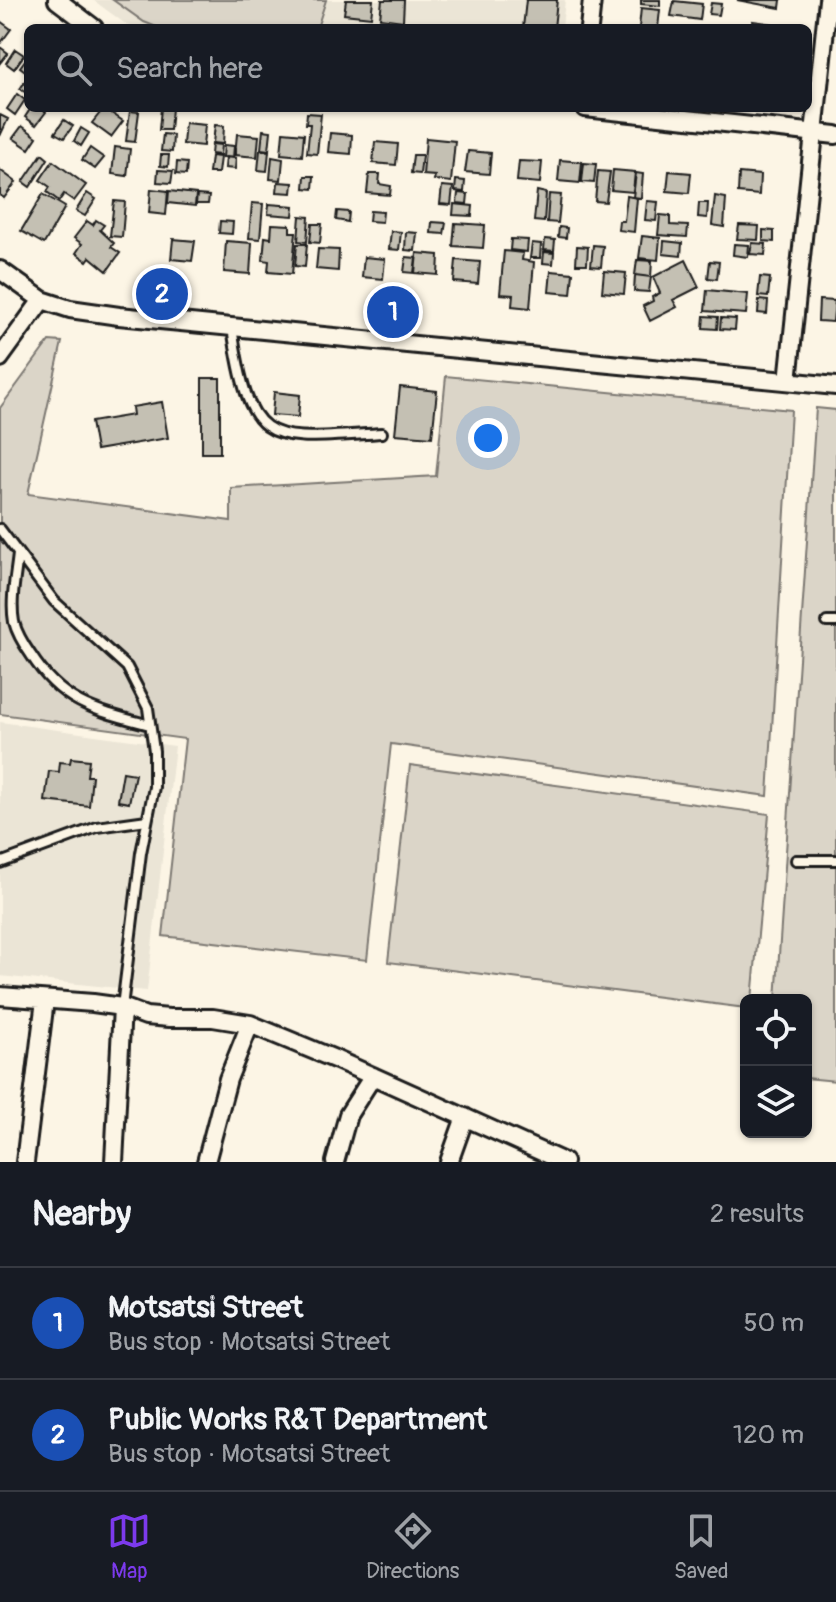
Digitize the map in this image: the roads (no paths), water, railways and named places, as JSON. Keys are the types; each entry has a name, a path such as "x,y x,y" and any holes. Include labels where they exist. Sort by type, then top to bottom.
{"street":[{"path":"57,0 89,24"},
{"path":"589,24 592,0"},
{"path":"788,381 828,0"},
{"path":"623,112 836,135"},
{"path":"0,270 42,300 70,309 119,316 836,386"},
{"path":"0,358 42,300"},
{"path":"0,996 93,1003 122,1007 146,1016 213,1018 250,1024 564,1162"},
{"path":"25,1162 45,1000"},
{"path":"114,1162 122,1007"},
{"path":"206,1162 228,1079 250,1024"},
{"path":"335,1162 348,1115 373,1076"},
{"path":"449,1162 465,1117"}],"lane":[{"path":"232,327 244,389 255,418 267,428 277,434 298,438 382,433"},
{"path":"0,529 54,601 127,667 148,708 154,751 154,787 141,853 122,1007"},
{"path":"18,553 12,605 15,623 21,640 40,669 55,687 93,710 150,725"},
{"path":"0,863 97,827 147,820"},
{"path":"796,860 836,860"}],"place":[{"name":"Public Works R&T Department","path":"162,294"},
{"name":"Motsatsi Street","path":"393,312"}]}
